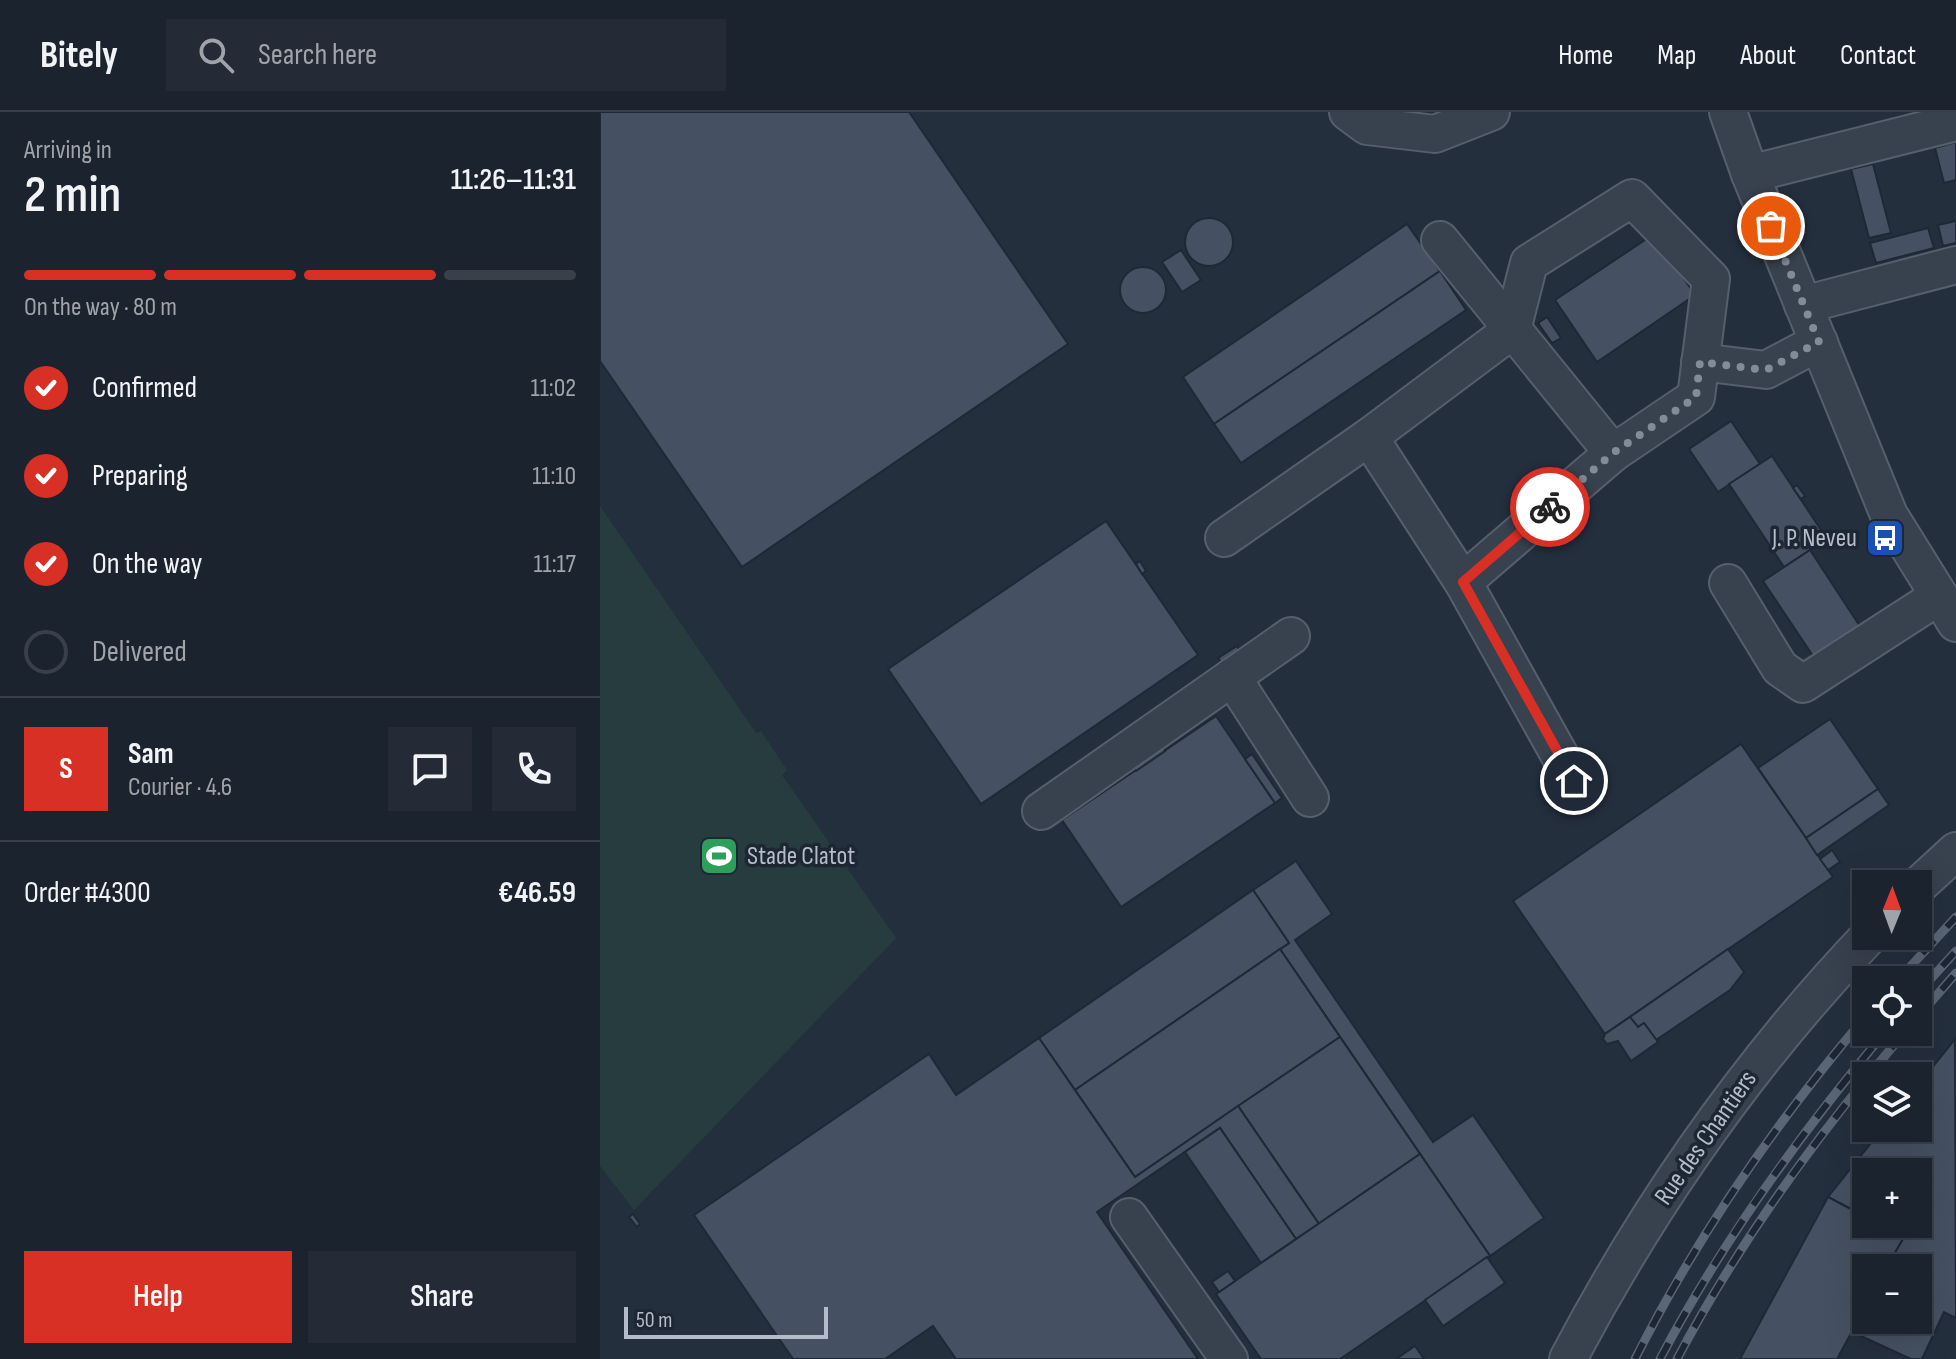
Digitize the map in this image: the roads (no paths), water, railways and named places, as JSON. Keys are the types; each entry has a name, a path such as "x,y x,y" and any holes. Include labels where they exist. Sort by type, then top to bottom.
{"street":[{"path":"1348,112 1367,126 1435,134 1491,112"},
{"path":"1728,112 1750,174 1889,515 1947,609 1803,684 1780,668 1728,583"},
{"path":"1750,174 1884,126 1956,122"},
{"path":"1224,538 1369,437 1512,330 1529,263 1632,198 1711,279 1696,397 1613,453 1463,582"},
{"path":"1440,240 1613,453"},
{"path":"1803,305 1956,265"},
{"path":"1700,362 1766,370 1819,342"},
{"path":"1369,437 1463,582 1574,781"},
{"path":"1041,811 1291,636"},
{"path":"1232,677 1310,798"},
{"path":"1932,873 1956,851"},
{"name":"Rue des Chantiers","path":"1568,1359 1652,1215 1717,1118 1818,990 1856,950"},
{"path":"1129,1217 1229,1359"}],"railway":[{"path":"1911,966 1956,917"},
{"path":"1932,978 1956,951"},
{"path":"1932,1001 1956,973"},
{"path":"1635,1359 1685,1268 1740,1181 1852,1033"},
{"path":"1660,1359 1709,1272 1764,1190 1874,1046"},
{"path":"1880,1062 1893,1046"},
{"path":"1677,1359 1719,1285 1765,1214 1852,1097"}],"place":[{"name":"J. P. Neveu","path":"1885,538"},
{"name":"Stade Clatot","path":"719,856"}]}
